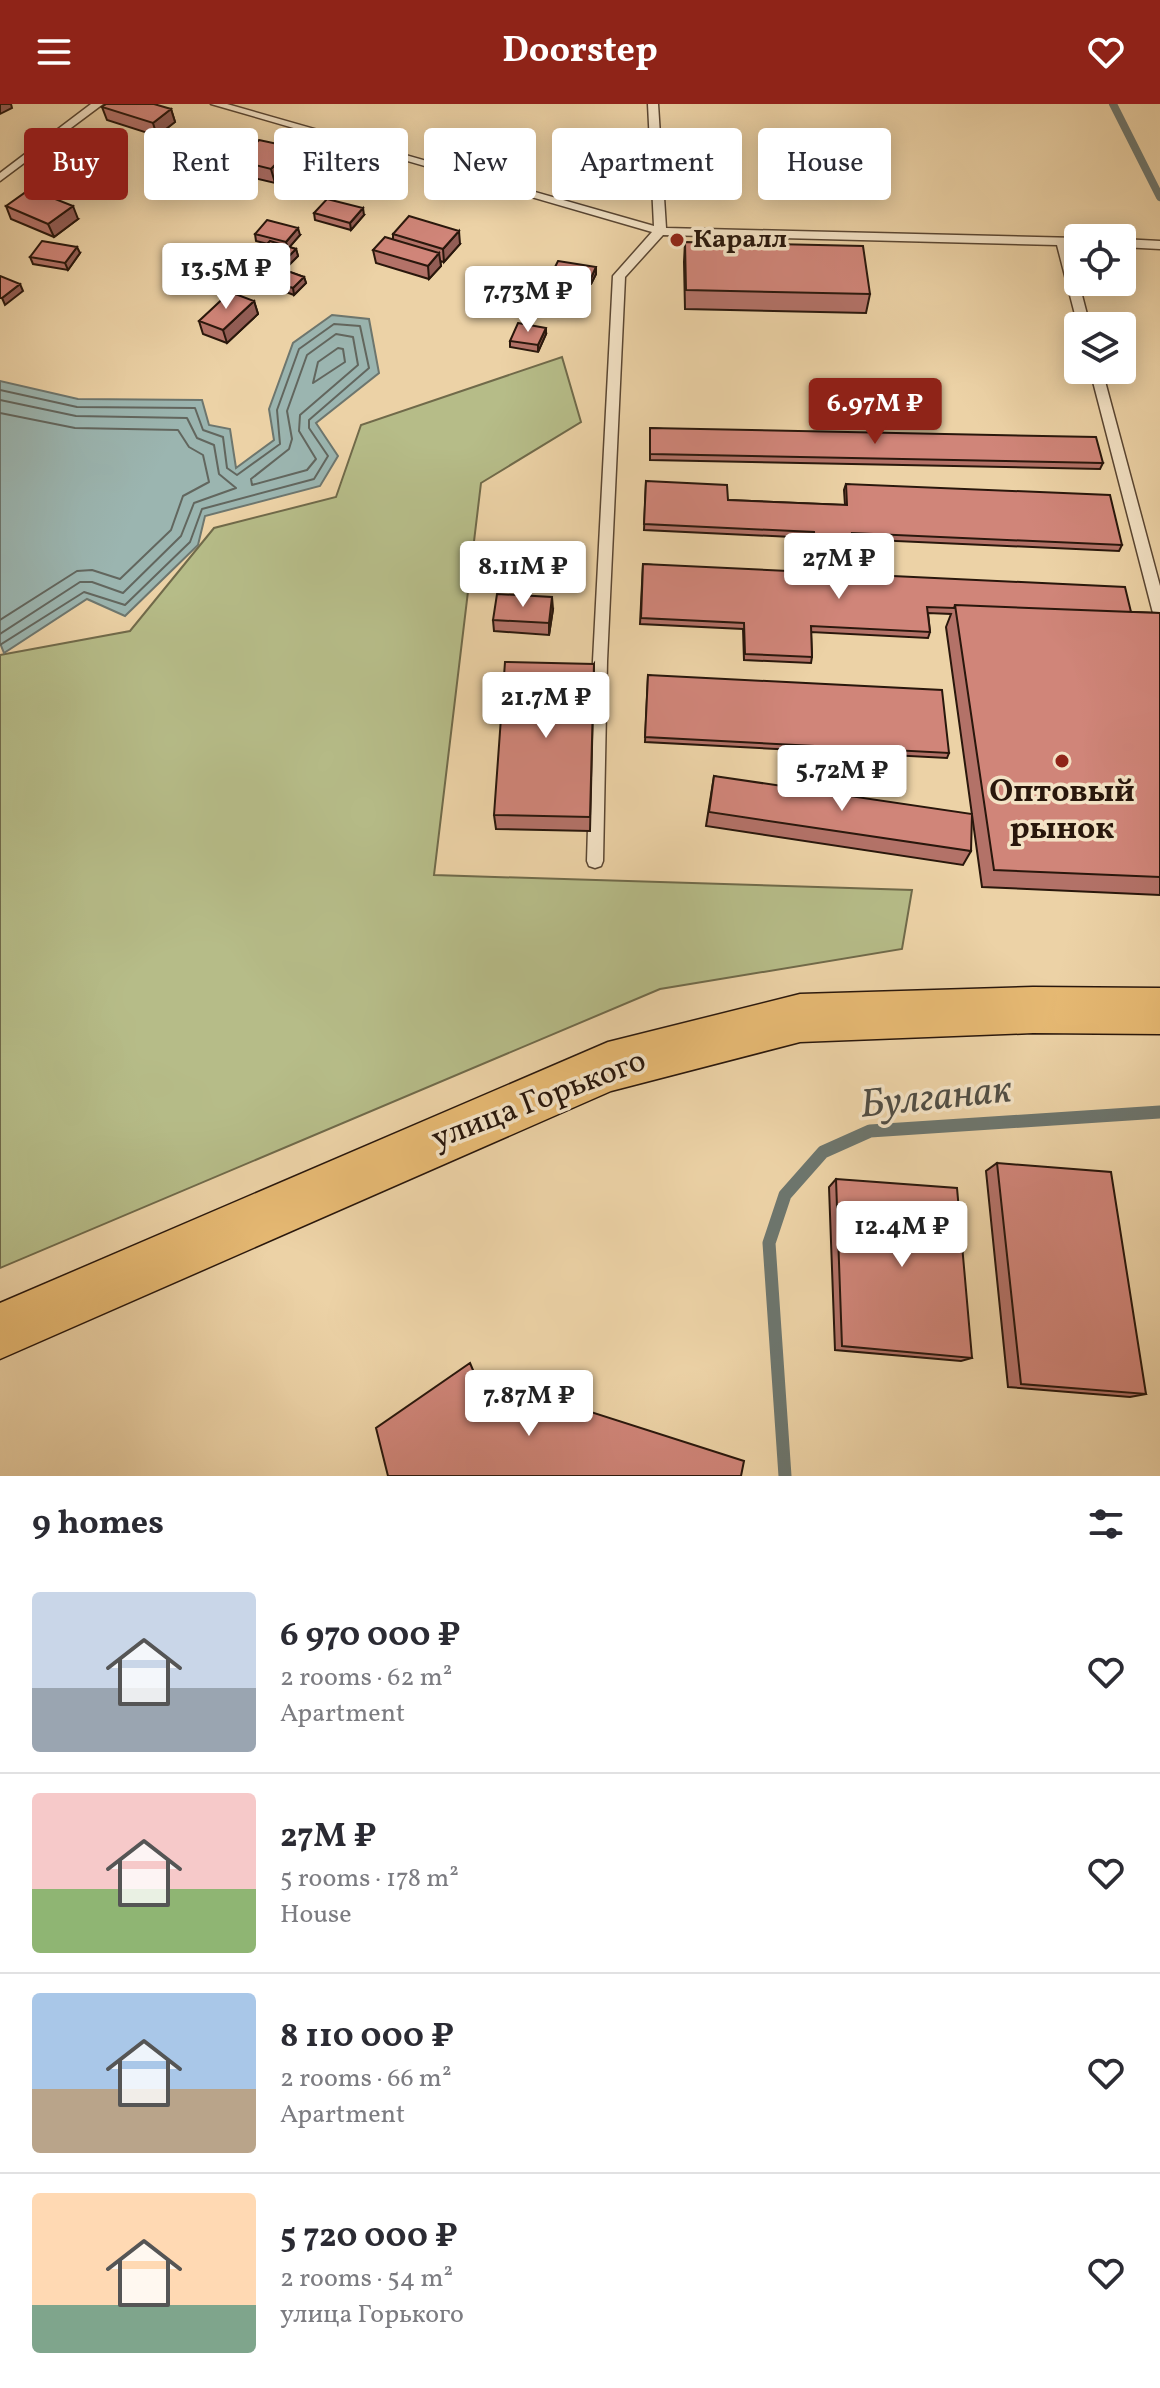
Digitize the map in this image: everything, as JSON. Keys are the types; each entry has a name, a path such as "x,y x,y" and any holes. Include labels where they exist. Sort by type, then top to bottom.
{"main road":[{"name":"улица Горького","path":"0,1331 608,1067 800,1018 1033,1010 1160,1011"}],"lane":[{"path":"0,178 98,104"},
{"path":"216,104 660,231 1062,241 1080,312"},
{"path":"595,861 602,598 619,276 660,231 653,104"},
{"path":"1136,244 1160,245"},
{"path":"1100,384 1160,613"}],"green space":[{"path":"562,357 581,422 481,483 434,875 912,890 902,949 660,989 0,1268 0,655 130,631 214,528 336,497 361,425"}],"water":[{"path":"332,315 369,319 379,373 316,423 338,456 320,486 205,516 198,545 125,616 87,599 4,653 0,643 0,381 78,399 202,400 209,425 230,429 236,468 274,440 269,409 293,343"}],"building":[{"path":"106,104 154,104 171,109 153,123 102,107"},
{"path":"258,141 274,143 274,166 271,169 258,166"},
{"path":"24,193 24,200 58,200 73,206 48,224 6,206"},
{"path":"326,200 363,208 350,223 314,213"},
{"path":"409,216 459,231 443,249 393,234"},
{"path":"267,220 298,228 286,242 255,234"},
{"path":"385,237 439,253 428,266 373,250"},
{"path":"42,241 77,247 65,263 30,257"},
{"path":"270,241 296,249 281,264 255,256"},
{"path":"685,242 863,246 870,294 686,290"},
{"path":"558,261 596,267 591,278 553,271"},
{"path":"268,264 304,277 293,288 255,275"},
{"path":"0,276 20,284 2,298 0,298"},
{"path":"230,292 254,301 223,330 199,321"},
{"path":"518,323 546,328 538,345 510,341"},
{"path":"650,428 1096,437 1103,463 650,454"},
{"path":"646,481 727,485 728,500 847,505 846,484 1110,495 1122,545 852,533 853,545 815,543 814,532 644,524"},
{"path":"643,564 1125,587 1131,612 955,605 954,608 927,607 930,632 811,626 812,657 745,654 744,623 641,618"},
{"path":"497,594 552,597 549,623 493,620"},
{"name":"Оптовый рынок","path":"955,605 1160,613 1160,877 994,870"},
{"path":"505,662 594,664 590,817 494,815"},
{"path":"648,675 942,690 949,753 645,737"},
{"path":"714,776 972,814 971,851 709,812"},
{"path":"997,1163 1111,1172 1146,1394 1021,1384"},
{"path":"836,1179 957,1188 972,1358 842,1346"},
{"path":"470,1363 475,1375 744,1461 741,1476 388,1476 376,1428"}],"waterway":[{"name":"Булганак","path":"1113,104 1160,197"},
{"name":"Булганак","path":"785,1476 769,1243 785,1195 823,1152 870,1131 1160,1112"}],"place":[{"name":"Каралл","path":"677,240"},
{"name":"Оптовый рынок","path":"1062,761"}]}
